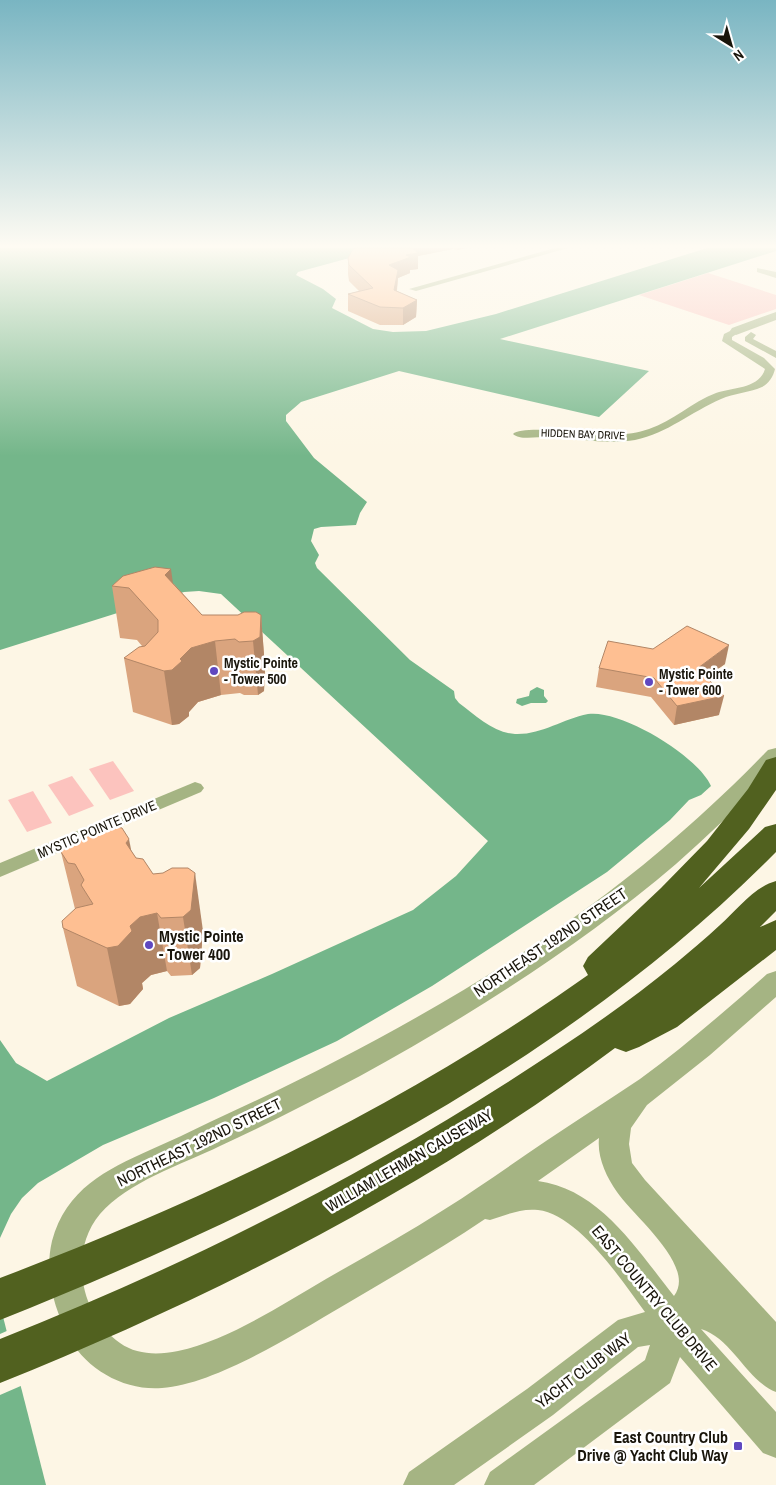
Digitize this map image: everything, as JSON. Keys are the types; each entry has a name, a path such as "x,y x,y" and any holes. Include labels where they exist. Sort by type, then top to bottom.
{"highway":[{"path":"532,1032 700,869 741,821 776,766"},
{"path":"0,1299 214,1208 381,1123 532,1032 601,983 663,936 776,834"},
{"name":"WILLIAM LEHMAN CAUSEWAY","path":"0,1361 141,1301 236,1256 424,1154 536,1084 647,1005 707,956 776,892"},
{"path":"536,1084 665,1016 776,932"}],"street":[{"path":"736,331 773,317"},
{"path":"776,326 751,335 748,339 750,342 776,356"},
{"name":"HIDDEN BAY DRIVE","path":"519,434 535,432 600,437 638,436 658,430 700,405 720,396 753,386 769,376 770,370 756,357 732,346 727,341 727,336 736,331"},
{"name":"HIDDEN BAY DRIVE","path":"700,405 758,392 776,385"},
{"name":"NORTHEAST 192ND STREET","path":"776,755 738,794 682,846 631,887 534,956 382,1050 284,1101 111,1183 91,1202 71,1232 66,1256 68,1292 74,1313 88,1337 113,1362 146,1371 160,1372 174,1370 203,1360 259,1333 340,1289 455,1220 651,1086 718,1032 776,981"},
{"name":"MYSTIC POINTE DRIVE","path":"0,870 195,788"},
{"path":"651,1086 629,1108 619,1123 613,1138 614,1153 625,1178 683,1246 776,1348"},
{"name":"EAST COUNTRY CLUB DRIVE","path":"455,1220 519,1196 544,1196 566,1204 586,1217 603,1234 674,1323 776,1440"},
{"path":"503,1485 658,1371 674,1323 692,1299 696,1278 683,1246"},
{"name":"YACHT CLUB WAY","path":"422,1485 540,1402 630,1332 674,1323 701,1312 716,1317 754,1349 776,1375"}],"shaded area":[{"path":"0,317 350,317 373,329 393,332 426,331 482,317 568,317 500,339 649,371 599,417 399,371 301,402 286,415 286,421 314,458 367,502 360,513 356,525 314,529 311,541 319,555 315,563 317,568 410,660 454,691 455,698 459,703 500,731 525,734 579,716 602,714 619,719 657,737 691,761 711,786 701,795 689,800 670,820 607,872 432,986 337,1041 214,1098 103,1145 38,1183 22,1198 11,1214 0,1238 0,1040 16,1063 47,1081 169,1018 413,910 456,876 488,841 221,594 199,591 184,592 0,650"},
{"path":"706,317 752,317 729,325"},
{"path":"537,687 544,690 544,696 548,701 546,703 531,703 522,706 516,703 517,699 529,696 530,691"},
{"path":"113,761 134,791 110,800 89,769"},
{"path":"72,776 94,806 69,816 48,785"},
{"path":"33,791 52,823 27,832 8,800"},
{"path":"0,1305 46,1485 0,1485"}],"pier":[{"path":"9,1330 23,1385 0,1395 0,1334"}],"building":[{"path":"155,567 171,569 165,575 202,615 238,615 244,612 256,612 261,615 260,637 253,641 239,642 235,639 215,641 191,648 180,659 182,661 172,670 164,671 124,658 139,647 145,646 158,632 158,620 129,588 112,586 123,576"},
{"path":"687,626 729,645 698,668 724,696 677,706 654,678 599,668 608,641 653,649"},
{"path":"112,826 122,828 129,839 126,843 136,858 143,859 153,874 163,873 172,868 188,868 195,873 191,910 183,917 161,918 157,913 140,917 130,926 132,931 118,946 107,948 63,928 62,921 76,908 93,904 81,885 84,880 75,864 68,863 61,852 66,845"}],"place":[{"name":"Mystic Pointe - Tower 500","path":"214,671"},
{"name":"Mystic Pointe - Tower 600","path":"649,682"},
{"name":"Mystic Pointe - Tower 400","path":"149,945"},
{"name":"East Country Club Drive @ Yacht Club Way","path":"738,1446"}]}
